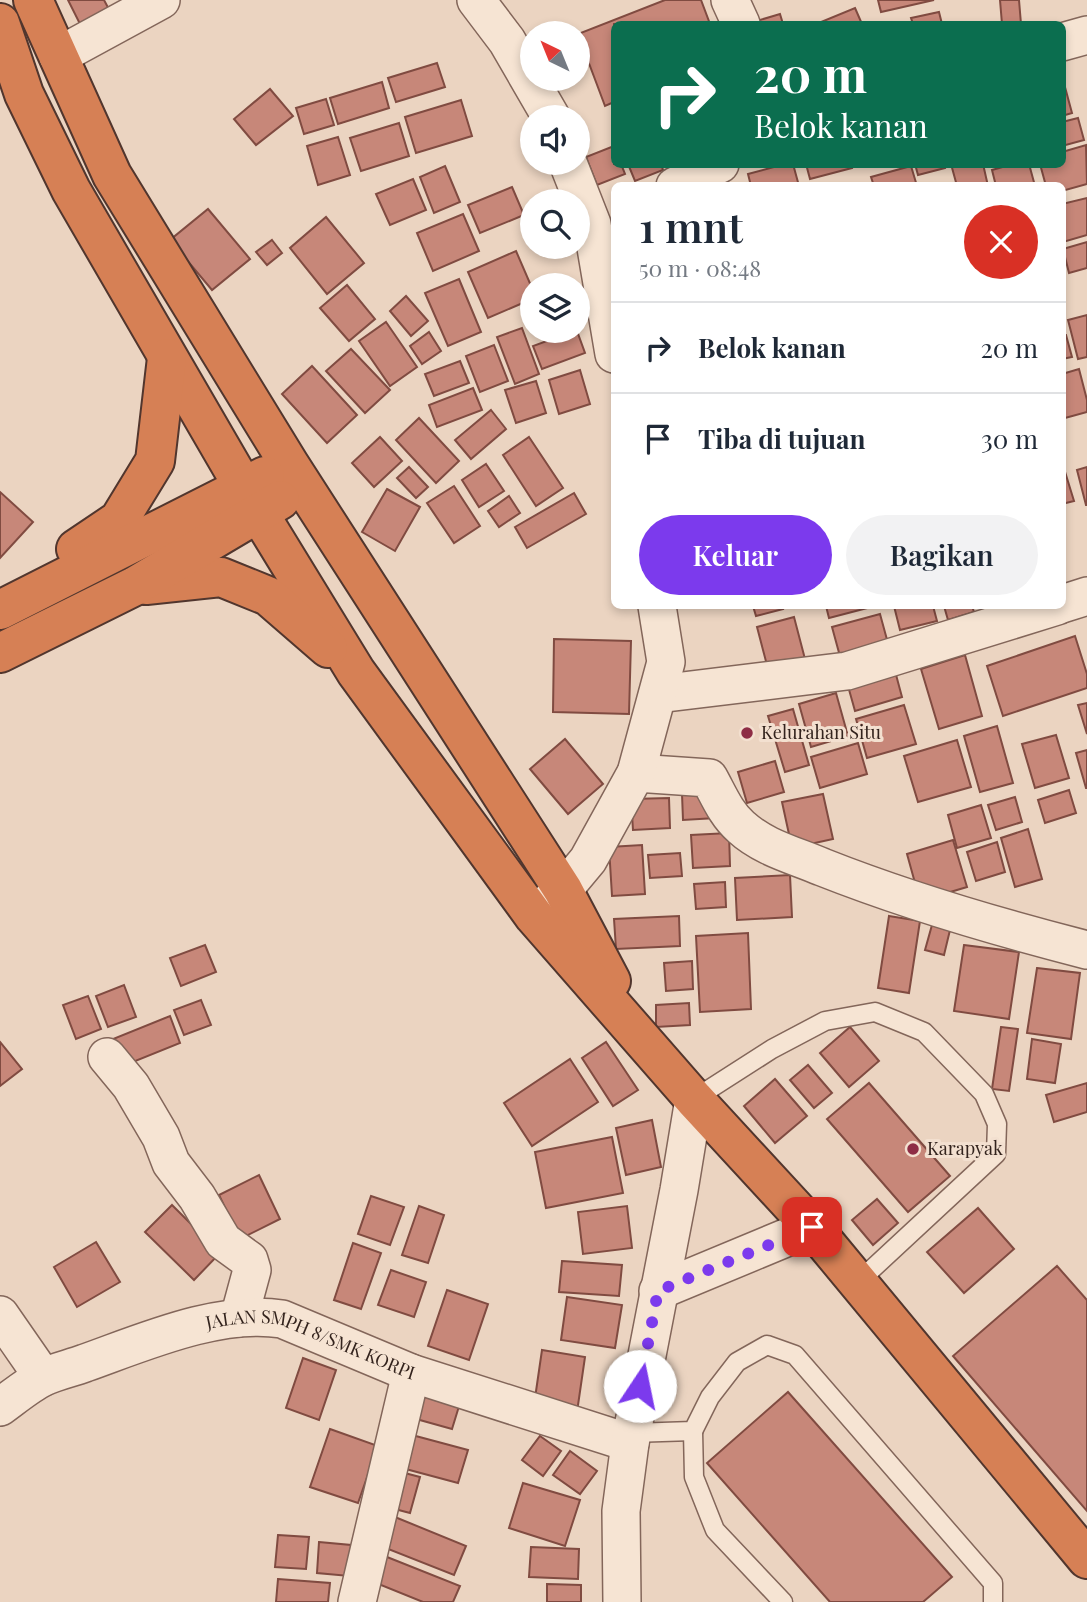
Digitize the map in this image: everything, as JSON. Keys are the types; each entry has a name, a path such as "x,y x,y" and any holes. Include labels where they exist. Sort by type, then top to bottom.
{"highway":[{"path":"33,0 112,175 296,475 563,890 640,1036"},
{"path":"0,23 24,94 71,190 167,358 356,672 534,916 694,1099 812,1227 1087,1559"},
{"path":"0,601 119,520 155,461 167,358"},
{"path":"0,610 251,499 296,475"},
{"path":"0,653 135,586 251,499"},
{"path":"135,586 221,577 268,596 356,672"}],"street":[{"path":"58,56 161,0"},
{"path":"475,0 507,41 544,105"},
{"path":"730,0 740,21"},
{"path":"1066,41 1087,36"},
{"path":"683,182 712,168"},
{"path":"576,175 603,219 611,318"},
{"path":"1066,603 1087,596"},
{"path":"534,916 563,890 588,860 636,773 666,662 657,609"},
{"path":"658,694 847,671 1047,609"},
{"path":"636,773 709,778 728,815 767,846 873,887 1004,929 1087,950"},
{"path":"107,1057 131,1086 161,1137 171,1163 197,1197 223,1241 249,1260 252,1270 239,1318"},
{"path":"622,1602 621,1511 630,1438 679,1190 694,1099"},
{"path":"658,1291 812,1227"},
{"path":"0,1315 43,1377"},
{"name":"JALAN SMPH 8/SMK KORPI","path":"0,1407 43,1377 138,1342 252,1316 282,1319 411,1373 630,1438"},
{"path":"357,1602 411,1373"}],"lane":[{"path":"694,1099 772,1049 825,1021 875,1012 924,1032 984,1094 997,1124 996,1154 857,1283"},
{"path":"783,1602 715,1531 694,1477 693,1431 710,1396 737,1362 768,1345 795,1355 993,1583 993,1602"},
{"path":"630,1438 693,1431"}],"building":[{"path":"68,0 104,0 112,15 83,30"},
{"path":"665,0 701,0 709,21 611,21"},
{"path":"878,0 934,0 881,12"},
{"path":"1000,0 1019,0 1021,21 1002,21"},
{"path":"855,8 861,21 823,21"},
{"path":"939,12 941,21 912,21 911,18"},
{"path":"780,14 782,21 756,21"},
{"path":"611,21 611,103 605,106 590,66 590,29"},
{"path":"437,63 445,87 396,102 388,78"},
{"path":"382,82 389,108 338,124 330,98"},
{"path":"270,89 293,116 256,145 234,119"},
{"path":"1066,91 1072,113 1066,115"},
{"path":"326,99 334,125 304,134 296,108"},
{"path":"461,100 472,136 416,153 405,117"},
{"path":"1078,118 1084,140 1066,145 1066,121"},
{"path":"399,123 409,156 361,171 350,138"},
{"path":"338,137 350,175 318,185 307,146"},
{"path":"1086,145 1087,184 1066,190 1066,182 1045,182 1041,168 1066,168 1066,151"},
{"path":"611,147 611,168 623,168 625,174 597,185 590,167 590,155"},
{"path":"445,166 460,202 434,213 420,177"},
{"path":"630,168 662,168 663,170 635,181"},
{"path":"770,168 794,168 798,182 750,182 748,174"},
{"path":"807,168 852,168 810,179"},
{"path":"912,168 916,182 873,182 871,177"},
{"path":"916,168 945,168 918,175"},
{"path":"952,168 984,168 987,182 956,182"},
{"path":"1030,168 1034,182 995,182 992,170"},
{"path":"413,179 426,210 390,225 376,194"},
{"path":"512,187 520,206 520,217 480,233 468,205"},
{"path":"1087,198 1087,235 1066,241 1066,203"},
{"path":"208,209 250,259 212,290 170,240"},
{"path":"463,214 479,251 433,271 417,233"},
{"path":"326,217 364,263 327,294 290,248"},
{"path":"272,240 282,253 267,265 256,252"},
{"path":"1087,242 1087,268 1069,273 1066,248"},
{"path":"516,251 526,273 520,273 520,304 488,318 468,272"},
{"path":"459,279 481,332 448,346 425,293"},
{"path":"347,285 375,319 349,341 320,308"},
{"path":"406,296 428,321 411,336 390,311"},
{"path":"1087,315 1087,357 1078,359 1068,320"},
{"path":"386,322 417,367 390,386 359,341"},
{"path":"520,329 520,343 528,343 539,374 515,384 497,337"},
{"path":"429,332 441,351 422,364 410,346"},
{"path":"1066,335 1072,357 1066,358"},
{"path":"541,343 581,343 585,353 542,369 533,346"},
{"path":"494,345 508,381 480,392 466,356"},
{"path":"351,349 390,390 365,413 326,371"},
{"path":"460,361 469,383 434,396 425,374"},
{"path":"312,366 357,415 327,443 282,394"},
{"path":"1079,369 1087,400 1087,412 1066,418 1066,373"},
{"path":"580,370 590,404 559,414 549,380"},
{"path":"536,381 546,413 516,423 505,390"},
{"path":"473,388 482,410 437,427 429,405"},
{"path":"491,410 506,429 471,459 455,440"},
{"path":"419,418 459,461 436,483 396,440"},
{"path":"380,437 402,461 374,487 352,463"},
{"path":"529,437 563,488 536,506 503,455"},
{"path":"486,464 504,491 479,507 462,480"},
{"path":"409,467 428,487 416,498 397,478"},
{"path":"1087,467 1087,505 1086,505 1077,470"},
{"path":"1066,475 1074,501 1066,503"},
{"path":"454,486 480,526 454,543 427,503"},
{"path":"387,489 420,507 395,551 362,532"},
{"path":"0,492 33,522 0,558"},
{"path":"574,493 586,514 527,548 515,527"},
{"path":"509,496 520,513 499,527 488,511"},
{"path":"754,609 783,609 756,616"},
{"path":"827,609 864,609 829,618"},
{"path":"895,609 934,609 937,621 900,630"},
{"path":"945,609 973,609 974,612 948,620"},
{"path":"880,614 889,647 841,660 832,627"},
{"path":"794,617 805,659 768,669 757,627"},
{"path":"1075,636 1087,674 1087,688 1003,716 987,666"},
{"path":"554,639 631,641 629,714 553,712"},
{"path":"965,655 982,716 939,729 921,669"},
{"path":"895,671 902,697 855,711 848,686"},
{"path":"836,693 848,736 811,747 799,704"},
{"path":"1087,703 1087,734 1078,705"},
{"path":"904,705 916,744 867,758 856,719"},
{"path":"793,709 809,765 785,772 768,716"},
{"path":"997,726 1013,783 980,792 964,736"},
{"path":"1056,735 1069,778 1035,788 1022,744"},
{"path":"565,739 603,784 568,814 530,769"},
{"path":"957,740 971,787 918,802 904,756"},
{"path":"858,743 867,774 820,788 811,757"},
{"path":"1087,750 1087,788 1086,788 1076,753"},
{"path":"775,761 784,792 747,803 738,772"},
{"path":"1069,790 1076,813 1045,823 1038,800"},
{"path":"715,792 716,818 683,820 682,794"},
{"path":"823,794 833,839 792,848 782,802"},
{"path":"1015,797 1022,822 996,830 988,805"},
{"path":"669,798 670,828 633,830 631,799"},
{"path":"981,805 991,838 957,848 948,815"},
{"path":"1028,829 1042,879 1015,887 1001,838"},
{"path":"729,833 730,866 693,868 691,835"},
{"path":"953,840 967,887 920,901 907,854"},
{"path":"997,842 1005,872 976,881 967,852"},
{"path":"642,845 645,894 612,896 609,847"},
{"path":"680,853 682,876 650,878 648,855"},
{"path":"790,875 792,917 737,920 735,878"},
{"path":"725,882 726,907 696,909 694,884"},
{"path":"679,916 680,946 616,949 614,919"},
{"path":"889,916 920,921 909,993 878,988"},
{"path":"932,925 950,930 944,955 925,950"},
{"path":"748,933 751,1009 700,1012 696,936"},
{"path":"205,945 216,972 181,986 170,958"},
{"path":"964,945 1019,952 1009,1019 954,1011"},
{"path":"692,961 693,989 666,991 664,963"},
{"path":"1037,968 1080,973 1071,1039 1027,1033"},
{"path":"124,985 136,1017 108,1027 96,996"},
{"path":"88,996 101,1029 76,1039 63,1005"},
{"path":"201,1000 211,1025 184,1035 174,1010"},
{"path":"689,1003 690,1025 656,1027 656,1005"},
{"path":"170,1016 180,1043 123,1066 113,1039"},
{"path":"850,1027 879,1061 849,1087 820,1053"},
{"path":"1001,1027 1018,1029 1009,1091 992,1089"},
{"path":"1032,1039 1061,1044 1055,1083 1027,1079"},
{"path":"0,1042 22,1069 0,1086"},
{"path":"606,1042 638,1090 613,1106 582,1058"},
{"path":"570,1059 598,1102 532,1146 504,1103"},
{"path":"808,1065 832,1093 814,1108 790,1080"},
{"path":"775,1079 807,1116 775,1143 744,1106"},
{"path":"869,1083 950,1176 908,1212 827,1119"},
{"path":"1087,1083 1087,1112 1054,1122 1046,1095"},
{"path":"652,1120 661,1167 626,1175 616,1128"},
{"path":"612,1137 623,1193 546,1208 535,1152"},
{"path":"259,1175 280,1219 240,1239 219,1195"},
{"path":"371,1196 404,1207 390,1245 358,1234"},
{"path":"877,1199 898,1223 873,1245 852,1220"},
{"path":"172,1205 220,1253 194,1280 145,1232"},
{"path":"419,1206 444,1215 428,1263 402,1255"},
{"path":"627,1206 632,1248 583,1254 578,1212"},
{"path":"978,1208 1014,1249 964,1293 927,1252"},
{"path":"96,1242 120,1282 77,1307 54,1267"},
{"path":"353,1243 381,1253 361,1309 334,1300"},
{"path":"562,1261 622,1265 619,1296 559,1292"},
{"path":"1057,1266 1087,1300 1087,1511 953,1356"},
{"path":"391,1270 426,1282 414,1317 378,1305"},
{"path":"447,1290 488,1304 469,1360 428,1346"},
{"path":"567,1297 622,1305 615,1348 561,1340"},
{"path":"542,1350 585,1357 577,1412 534,1405"},
{"path":"303,1358 336,1370 319,1420 286,1408"},
{"path":"416,1391 460,1403 452,1429 409,1417"},
{"path":"788,1392 952,1577 923,1602 830,1602 707,1463"},
{"path":"330,1429 378,1446 358,1503 310,1487"},
{"path":"412,1435 468,1450 458,1483 402,1468"},
{"path":"540,1436 561,1451 543,1476 522,1460"},
{"path":"570,1451 597,1471 580,1494 553,1475"},
{"path":"397,1471 420,1477 410,1513 387,1507"},
{"path":"523,1483 580,1500 565,1546 509,1528"},
{"path":"390,1515 466,1546 454,1575 378,1545"},
{"path":"278,1535 309,1537 306,1569 275,1567"},
{"path":"319,1542 351,1545 349,1576 317,1573"},
{"path":"531,1547 579,1549 578,1579 529,1577"},
{"path":"382,1555 460,1586 453,1602 423,1602 371,1581"},
{"path":"278,1579 330,1583 328,1602 276,1602"},
{"path":"547,1584 581,1585 581,1602 547,1602"}],"place":[{"name":"Kelurahan Situ","path":"747,733"},
{"name":"Karapyak","path":"913,1149"}],"route":[{"path":"640,1386 658,1291 812,1227"}]}
